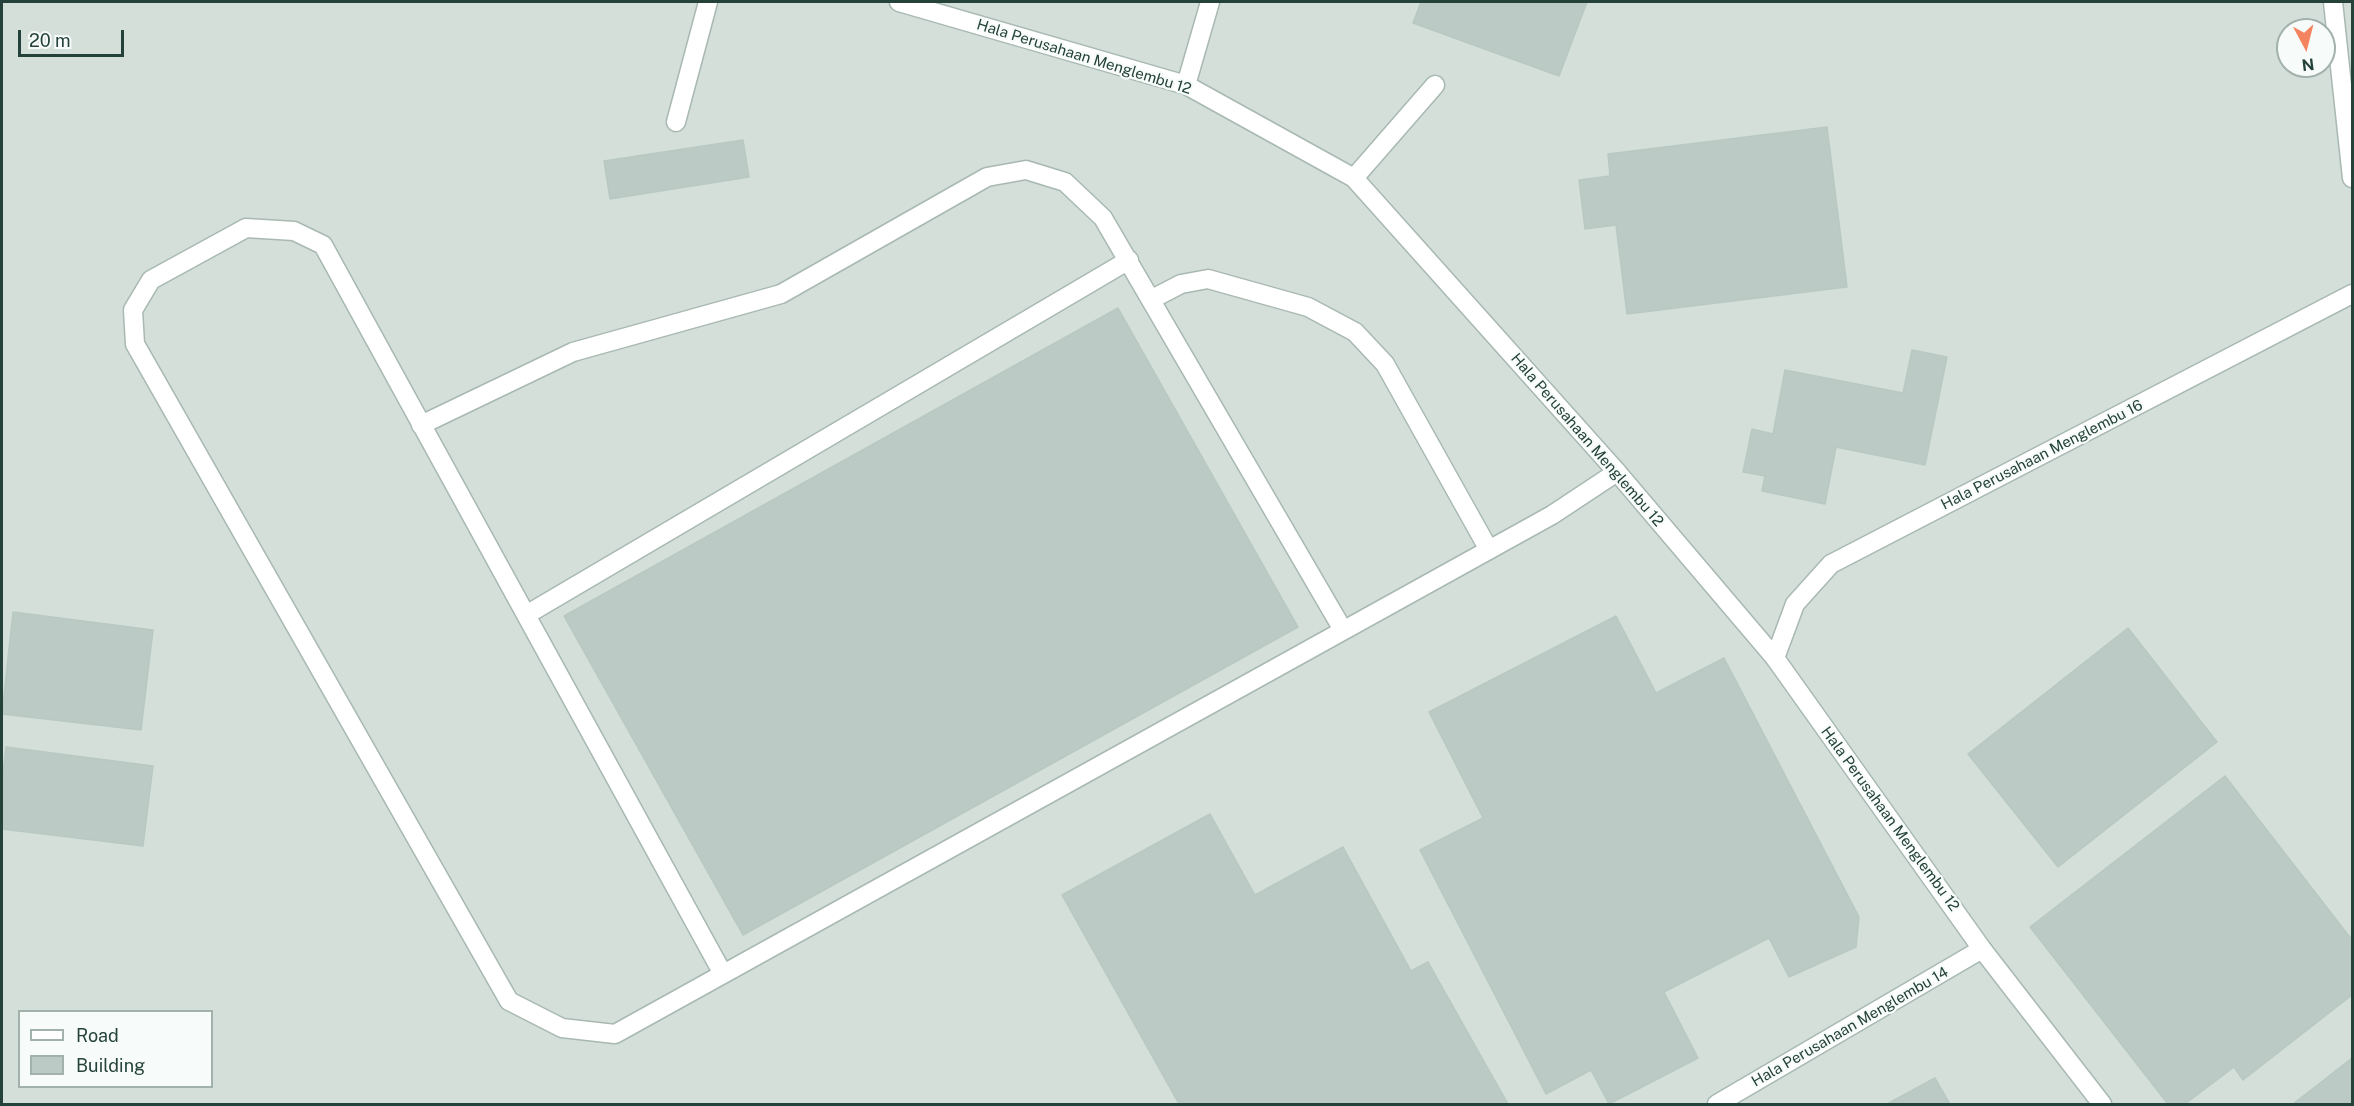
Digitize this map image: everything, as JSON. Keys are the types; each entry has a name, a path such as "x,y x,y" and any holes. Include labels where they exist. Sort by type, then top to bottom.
{"street":[{"path":"676,122 708,2"},
{"name":"Hala Perusahaan Menglembu 12","path":"899,2 1186,85 1354,178 1617,472 1774,658 1982,949 2102,1104"},
{"path":"1186,85 1210,2"},
{"path":"2333,2 2352,178"},
{"path":"1354,178 1435,85"},
{"path":"421,424 573,352 781,294 987,177 1026,170 1065,182 1103,218 1343,630"},
{"path":"723,974 323,245 294,231 246,228 151,280 133,310 135,344 509,1001 562,1028 615,1034 1552,515 1617,472"},
{"path":"526,615 1129,260"},
{"path":"1152,299 1181,284 1208,279 1308,307 1355,332 1385,364 1489,550"},
{"name":"Hala Perusahaan Menglembu 16","path":"1774,658 1795,604 1831,564 2352,294"},
{"name":"Hala Perusahaan Menglembu 14","path":"1717,1104 1982,949"}],"shaded area":[{"path":"2,2 2352,2 2352,1104 2,1104"}],"building":[{"path":"1421,2 1587,2 1559,76 1413,23"},
{"path":"1827,127 1847,287 1627,314 1616,225 1585,229 1579,180 1610,176 1608,154"},
{"path":"743,140 749,177 610,199 604,161"},
{"path":"1118,308 1298,627 743,935 564,616"},
{"path":"1912,350 1947,357 1925,465 1836,447 1825,504 1762,491 1765,476 1743,472 1752,429 1773,434 1785,370 1903,393"},
{"path":"13,612 153,630 141,730 2,714"},
{"path":"1616,616 1656,693 1724,658 1859,917 1856,947 1789,977 1769,938 1664,992 1698,1058 1609,1104 1591,1070 1546,1094 1420,850 1483,818 1429,712"},
{"path":"2128,628 2217,742 2058,867 1968,754"},
{"path":"6,747 153,766 143,846 2,829 2,781"},
{"path":"2225,776 2352,940 2352,995 2243,1080 2234,1067 2185,1104 2168,1104 2030,927"},
{"path":"1210,814 1255,895 1343,847 1411,971 1428,962 1508,1104 1179,1104 1062,895"},
{"path":"2352,1058 2352,1104 2293,1104"},
{"path":"1935,1078 1950,1104 1887,1104"}]}
